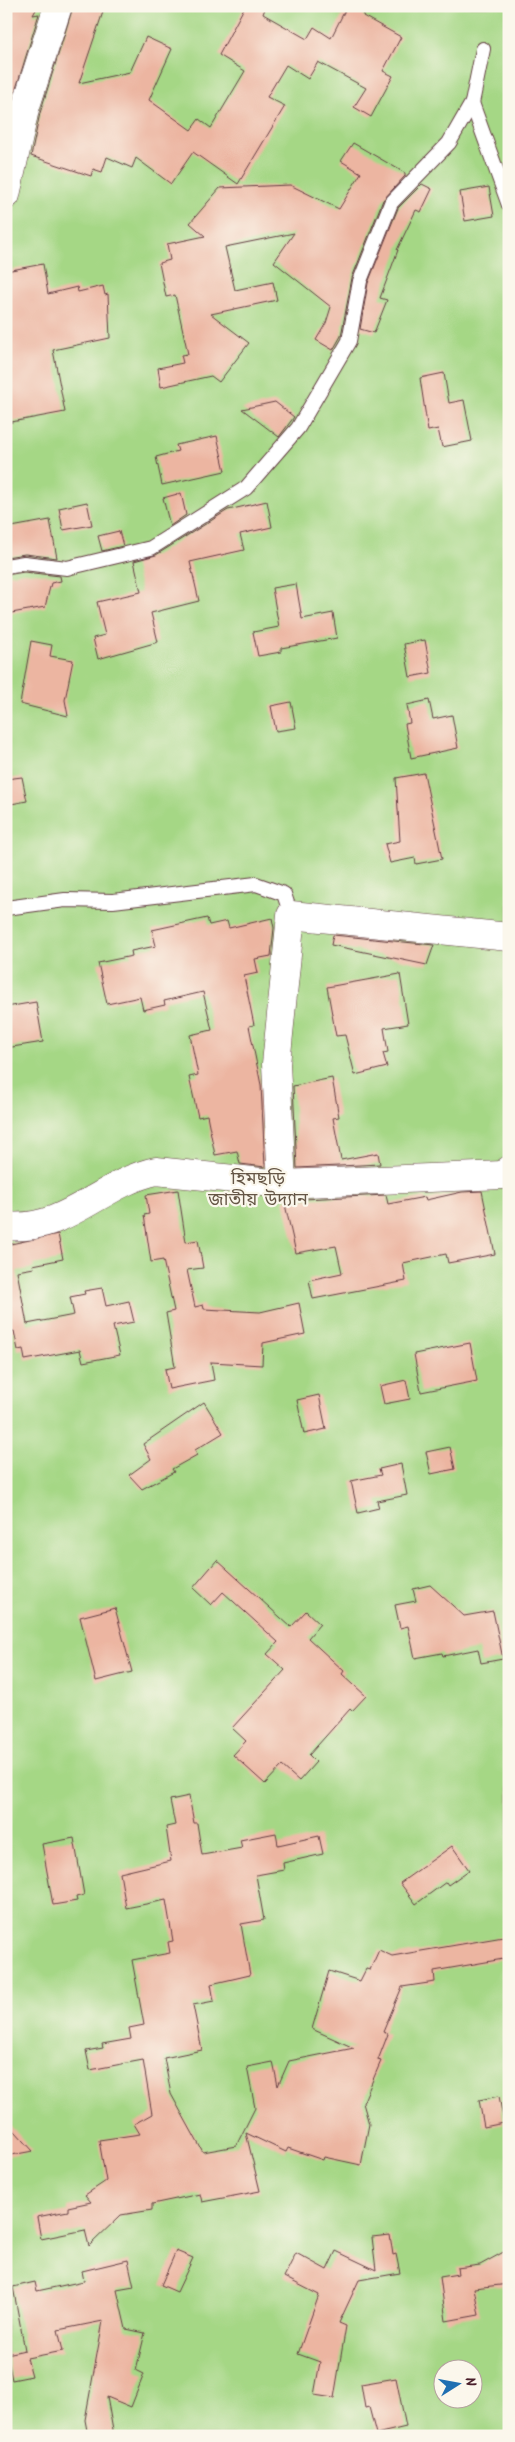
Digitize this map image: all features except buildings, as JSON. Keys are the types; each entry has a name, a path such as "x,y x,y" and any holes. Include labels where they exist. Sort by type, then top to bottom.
{"street":[{"path":"6,195 25,109 58,6"},
{"path":"282,1184 276,1064 291,915 509,937"},
{"path":"6,1226 38,1226 58,1220 138,1174 156,1171 282,1184 503,1175 509,1170"}],"lane":[{"path":"6,566 24,563 67,568 151,548 246,488 298,428 349,341 360,281 391,203 449,143 472,103 483,50"},
{"path":"472,103 509,206"},
{"path":"6,908 65,900 113,901 256,884 284,894 291,915"}],"green space":[{"name":"হিমছড়ি জাতীয় উদ্যান","path":"6,6 509,6 509,2436 6,2436"}]}
